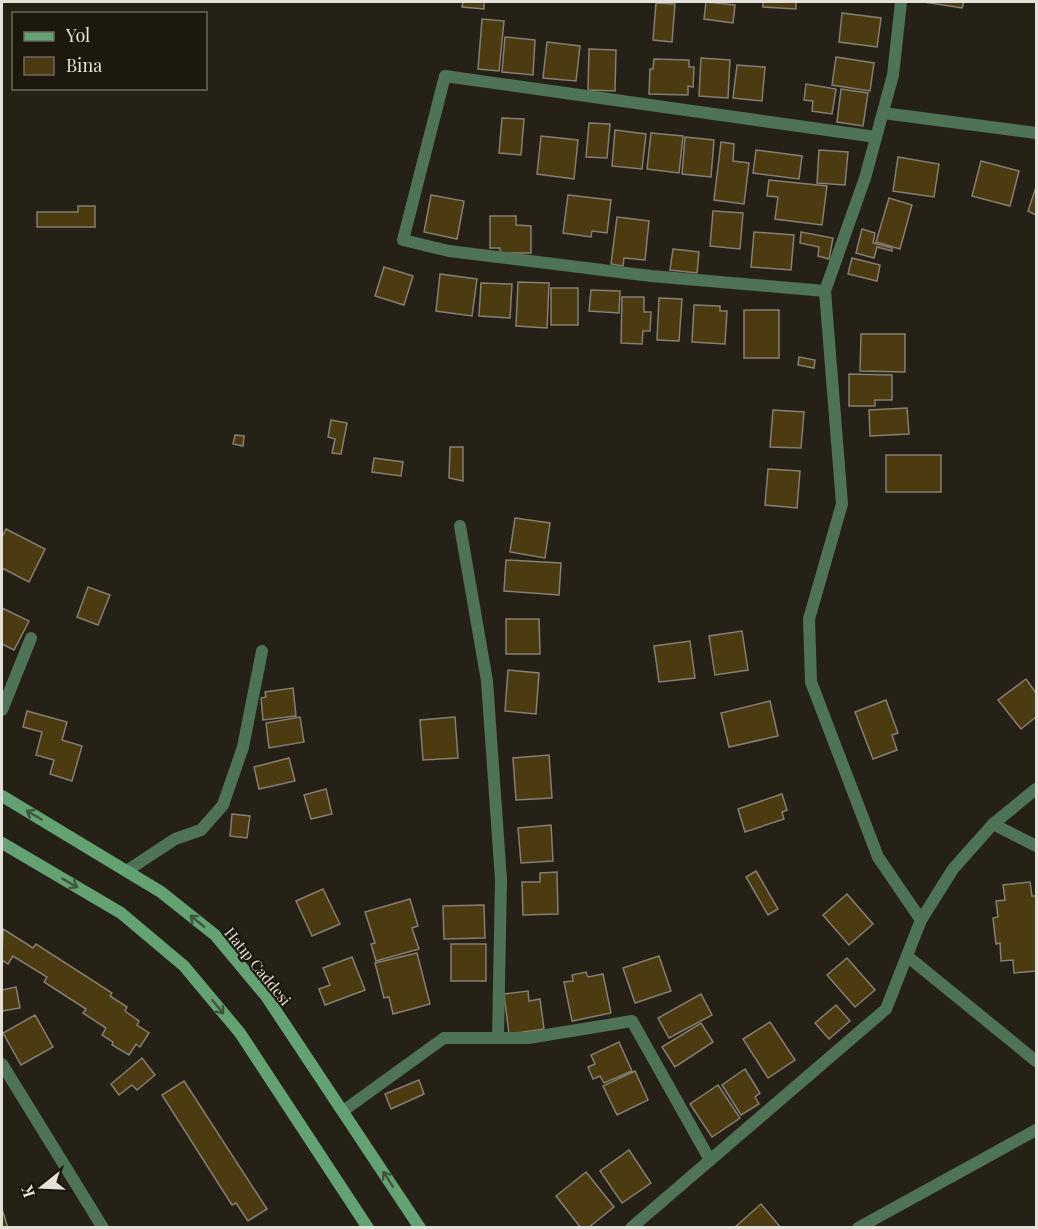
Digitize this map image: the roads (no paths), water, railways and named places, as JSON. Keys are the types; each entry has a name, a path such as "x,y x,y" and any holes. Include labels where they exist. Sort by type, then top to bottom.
{"main road":[{"name":"Hatıp Caddesi","path":"2,796 162,892 214,935 266,996 420,1227"},
{"path":"2,843 121,913 184,966 240,1033 368,1227"}],"street":[{"path":"901,2 893,75 865,178 825,291 842,504 809,619 811,682 878,857 921,920"},
{"path":"825,291 651,276 449,250 403,240 446,76 876,137"},
{"path":"883,113 1036,132"},
{"path":"460,526 488,693 501,880 498,1038"},
{"path":"2,710 31,638"},
{"path":"128,870 175,839 201,830 223,805 243,747 262,651"},
{"path":"631,1227 886,1009 921,920 953,869 993,824 1036,789"},
{"path":"993,824 1036,846"},
{"path":"907,956 1036,1061"},
{"path":"343,1111 444,1038 528,1038 632,1021 710,1160"},
{"path":"2,1064 103,1227"},
{"path":"858,1227 1036,1130"}]}
